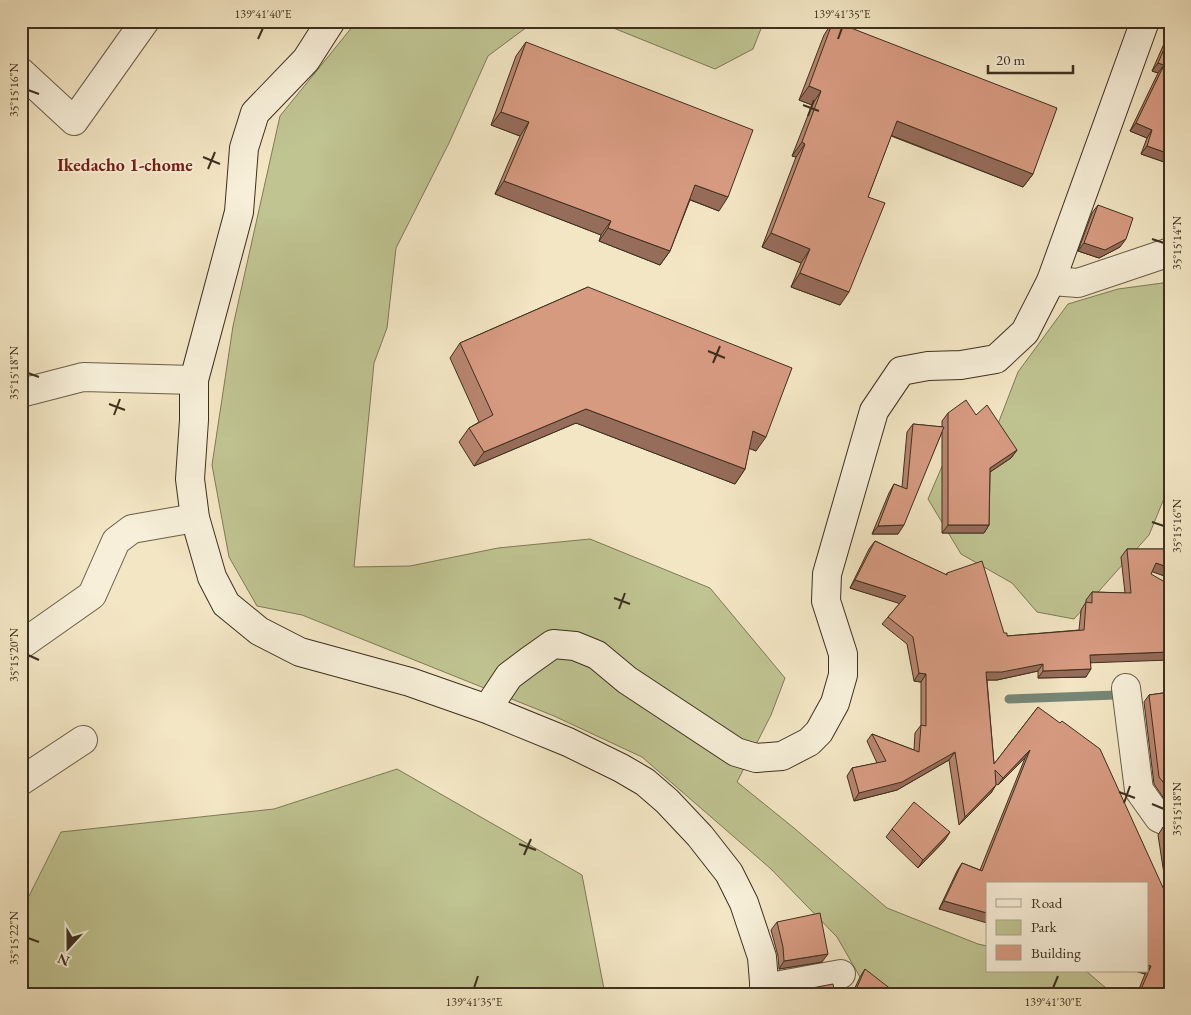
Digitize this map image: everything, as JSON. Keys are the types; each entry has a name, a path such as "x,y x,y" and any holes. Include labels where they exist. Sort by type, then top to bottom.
{"street":[{"path":"21,72 74,122 145,21"},
{"path":"331,21 306,60 256,113 244,148 239,212 194,380 194,420 190,479 195,518 212,577 226,604 259,631 300,652 410,682 487,709 568,742 645,782 667,801 700,836 729,873 744,903 762,957 765,991 841,974"},
{"path":"487,709 509,676 553,644 574,646 597,655 627,680 736,752 756,758 782,756 809,742 820,732 834,703 842,675 843,654 826,601 826,574 874,411 900,371 928,366 961,365 996,359 1025,332 1051,280 1145,21"},
{"path":"1051,280 1078,283 1170,252"},
{"path":"21,393 83,377 194,380"},
{"path":"21,645 92,595 116,541 132,529 195,518"},
{"path":"1126,688 1139,790 1159,818 1170,822"},
{"path":"21,781 83,740"}],"green space":[{"path":"357,21 535,21 488,56 449,143 396,248 387,328 374,363 354,567 410,566 498,548 590,539 710,588 785,678 771,715 737,782 887,908 986,946 986,972 1087,972 1113,994 897,994 860,977 837,937 771,869 642,757 554,716 302,615 257,606 229,557 212,465 233,326 280,116"},
{"path":"596,21 764,21 753,49 715,69"},
{"path":"1170,282 1170,484 1149,535 1074,619 1037,612 1012,583 961,554 928,499 946,457 991,442 1018,372 1068,304 1118,289"},
{"path":"397,769 582,875 605,994 21,994 21,912 61,832 274,809"}],"building":[{"path":"833,21 1057,108 1033,174 897,121 868,197 885,203 849,292 800,273 810,249 771,233 805,144 802,142 821,91 809,86"},
{"path":"1170,35 1170,154 1147,146 1152,130 1136,123 1164,65 1158,63"},
{"path":"526,42 753,130 728,197 695,185 670,251 608,228 611,221 504,181 529,122 501,112"},
{"path":"1098,205 1133,218 1126,239 1105,250 1084,243"},
{"path":"588,287 792,368 766,437 753,431 745,469 586,409 484,452 469,428 493,415 460,343"},
{"path":"966,400 976,415 987,405 1017,450 990,468 989,525 948,525 948,413"},
{"path":"913,424 944,427 904,525 878,526 894,484 907,489"},
{"path":"875,541 947,575 947,573 982,561 1004,633 1007,633 1007,636 1084,630 1086,602 1092,603 1092,592 1131,593 1127,549 1170,549 1170,568 1156,563 1151,574 1170,585 1170,652 1090,655 1091,669 1043,671 1043,664 1002,672 986,672 994,764 1038,707 1060,723 1062,721 1100,749 1170,903 1170,994 1139,994 1151,966 1148,965 1148,882 986,882 986,913 944,901 962,863 982,871 1030,750 1003,778 995,770 996,785 965,817 955,752 902,782 859,793 852,768 886,761 872,734 919,752 921,725 926,726 926,674 919,673 913,637 888,617 906,596 855,580"},
{"path":"1170,692 1170,791 1159,777 1149,695"},
{"path":"914,802 950,832 923,860 892,829"},
{"path":"1163,827 1170,830 1170,868"},
{"path":"820,913 828,954 784,961 777,922"},
{"path":"865,969 892,990 889,994 854,994"},
{"path":"833,984 835,994 812,994 812,988"}],"waterway":[{"path":"1009,699 1116,695"}],"district":[{"name":"Ikedacho 1-chome","path":"125,164"}]}
